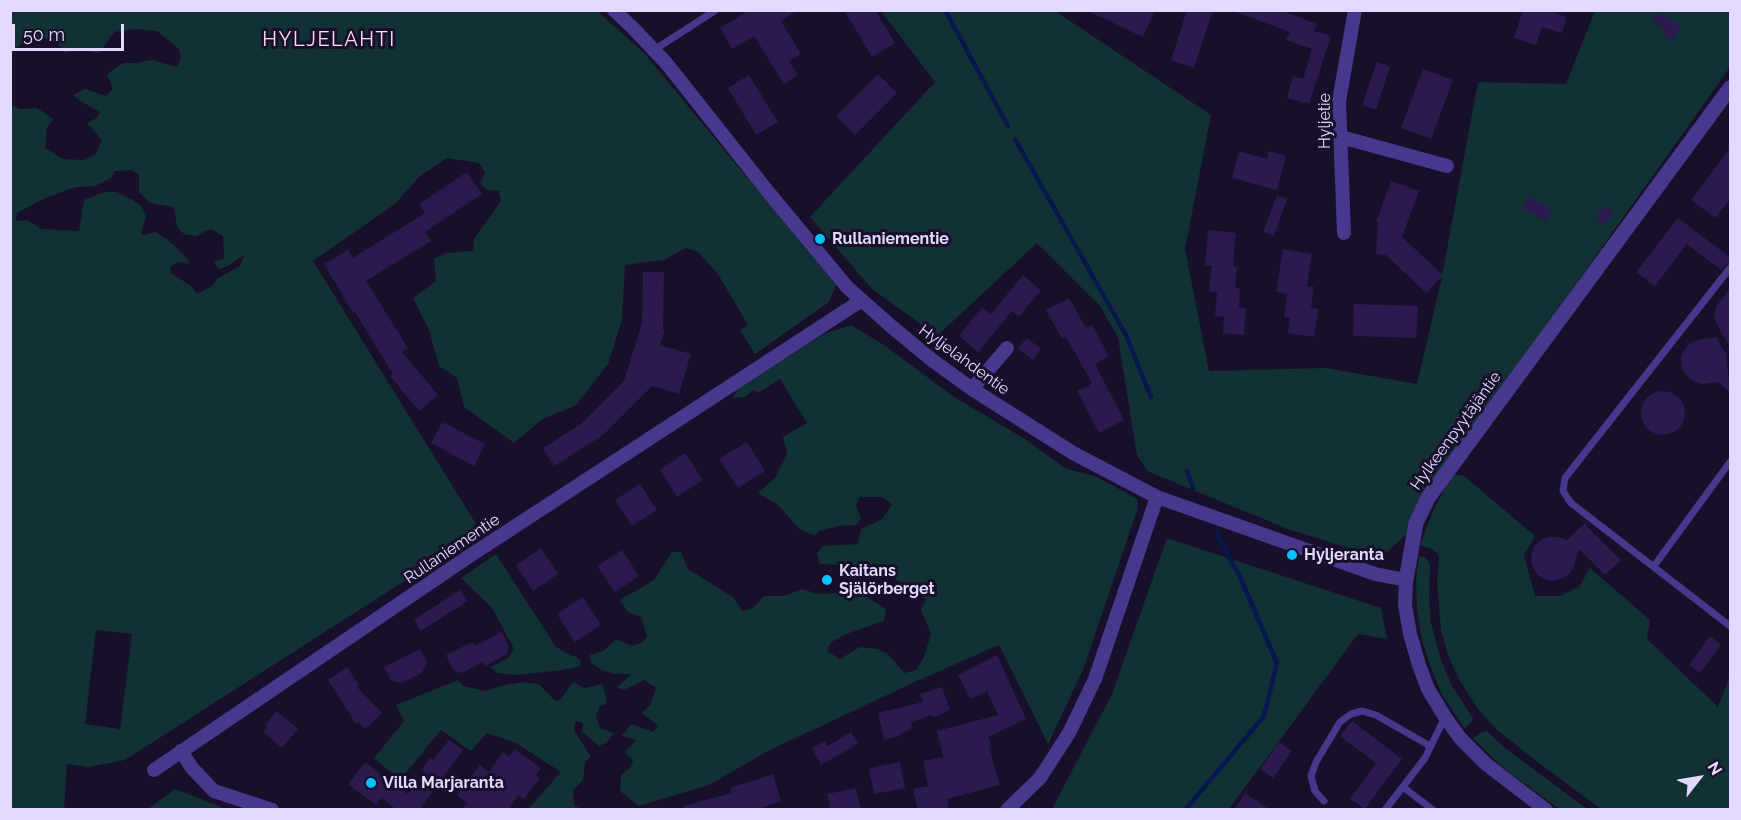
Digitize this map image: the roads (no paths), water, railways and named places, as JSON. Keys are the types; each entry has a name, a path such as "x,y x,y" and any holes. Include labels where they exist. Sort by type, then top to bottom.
{"street":[{"name":"Hyljelahdentie","path":"614,10 678,77 788,216 848,287 924,353 972,389 1072,453 1156,497 1374,574 1406,580"},
{"name":"Hyljetie","path":"1344,233 1339,101 1355,10"},
{"name":"Hylkeenpyytäjäntie","path":"1546,810 1486,764 1460,738 1428,689 1410,634 1405,605 1410,548 1416,524 1428,498 1731,88"},
{"path":"1341,137 1447,166"},
{"name":"Rullaniementie","path":"154,770 468,557 862,300"},
{"path":"972,389 1007,348"},
{"path":"1007,810 1040,778 1069,733 1095,679 1156,497"},
{"path":"181,751 192,768 214,791 272,810"}],"lane":[{"path":"654,50 716,10"},
{"path":"1731,268 1565,478 1563,491 1571,503 1731,626"},
{"path":"1654,566 1731,462"},
{"path":"1324,801 1315,791 1311,776 1316,762 1340,722 1351,714 1362,711 1376,715 1430,746"},
{"path":"1385,810 1425,758 1445,717"},
{"path":"1403,787 1433,810"}],"waterway":[{"path":"945,10 1008,126"},
{"path":"1015,139 1126,335 1151,397"},
{"path":"1187,471 1193,488"},
{"path":"1185,810 1264,716 1277,663 1241,579 1216,532"}],"place":[{"name":"Rullaniementie","path":"820,239"},
{"name":"Hyljeranta","path":"1292,555"},
{"name":"Kaitans Själörberget","path":"827,580"},
{"name":"Villa Marjaranta","path":"371,783"}],"district":[{"name":"HYLJELAHTI","path":"329,40"}]}
